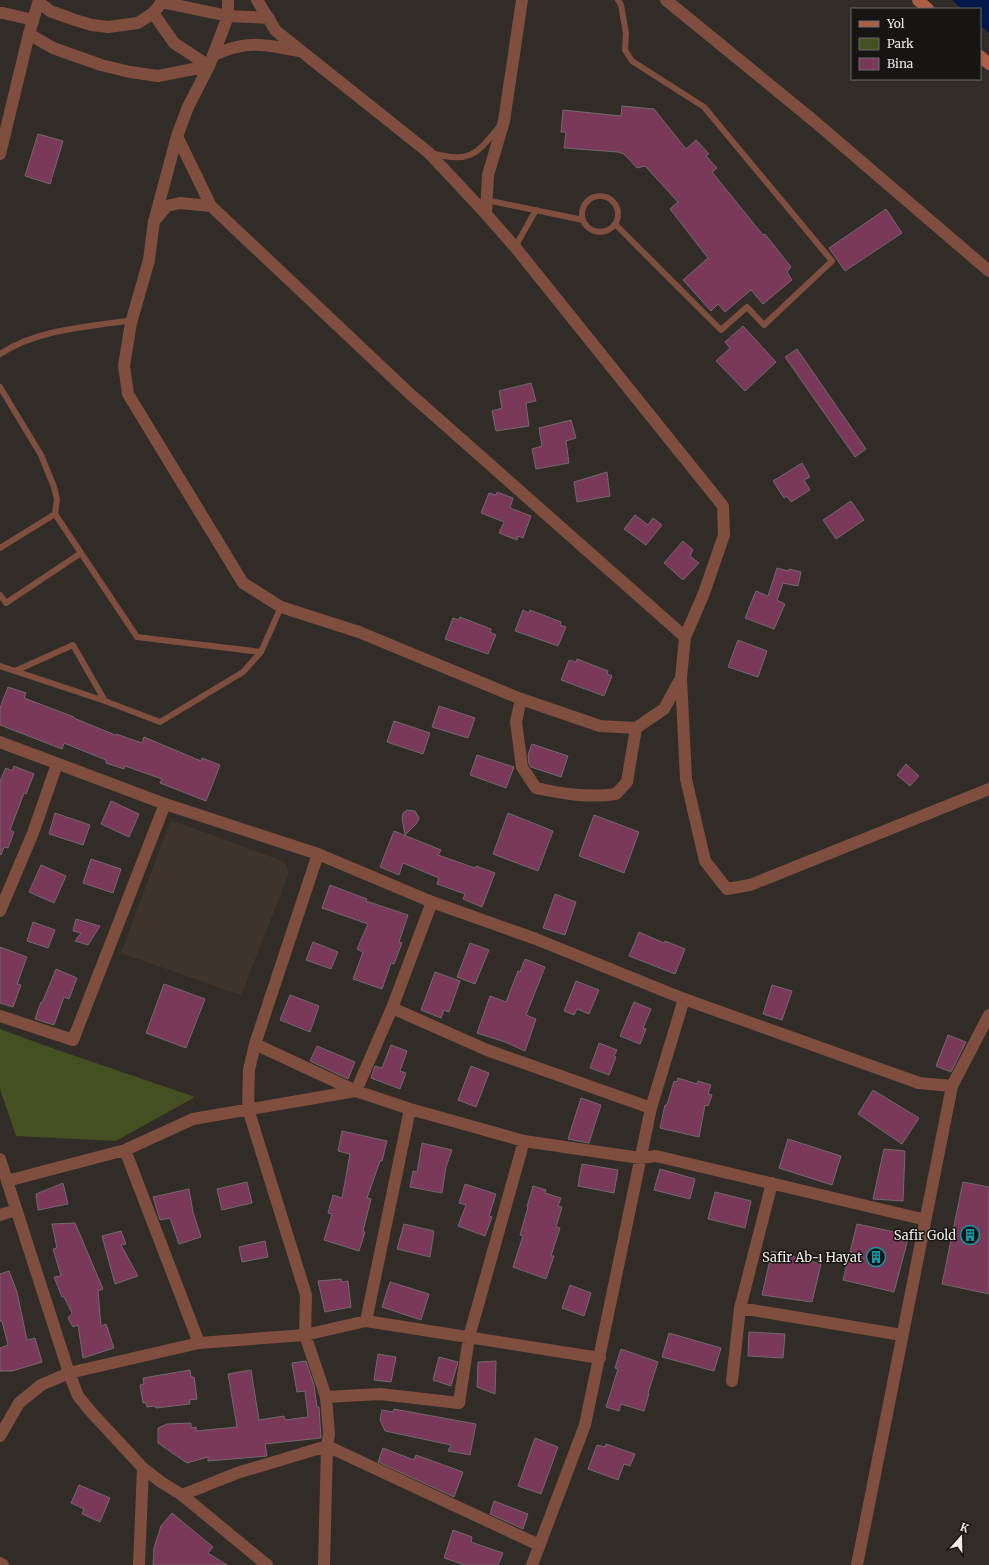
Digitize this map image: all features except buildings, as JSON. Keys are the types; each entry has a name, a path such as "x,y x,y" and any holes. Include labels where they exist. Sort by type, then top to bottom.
{"main road":[{"path":"918,0 927,8"},
{"path":"981,57 989,64"}],"street":[{"path":"209,66 228,16 228,0"},
{"path":"257,0 276,31 299,51 428,152 486,214 515,247 723,506 724,536 704,593 685,637 681,678 686,779 705,861 727,889 750,885 989,789"},
{"path":"486,214 488,175 504,121 522,0"},
{"path":"666,0 814,121 989,271"},
{"path":"0,154 29,34 39,1 50,11 70,19 92,25 108,27 138,23 153,13 163,1 228,16 268,18"},
{"path":"1,12 33,20"},
{"path":"153,13 174,44 209,66"},
{"path":"29,34 53,48 101,65 130,72 158,76 209,66"},
{"path":"299,51 275,46 246,44 230,48 214,55 188,107 177,136 154,221 150,260 132,320 124,366 128,394 243,583 281,607 358,632 521,699 600,726 636,728 664,709 681,678"},
{"path":"177,136 211,206 409,393 685,637"},
{"path":"154,221 167,206 180,203 211,206"},
{"path":"521,699 516,722 522,767 536,788 566,794 599,797 616,794 626,782 636,728"},
{"path":"0,742 165,804 318,854 432,902 536,939 684,999 919,1083 952,1086"},
{"path":"0,912 33,833 57,764"},
{"path":"0,1016 73,1040 165,804"},
{"path":"318,854 255,1044 249,1070 248,1108 306,1295 305,1335 326,1397 329,1434 327,1446 324,1565"},
{"path":"356,1091 392,1008 432,902"},
{"path":"532,1565 585,1425 651,1108 684,999"},
{"path":"392,1008 487,1050 651,1108"},
{"path":"857,1565 952,1086 989,1015"},
{"path":"255,1044 356,1091 410,1110 524,1141 640,1158 656,1156 922,1219"},
{"path":"7,1181 125,1150 193,1119 248,1108 356,1091"},
{"path":"366,1321 410,1110"},
{"path":"326,1397 380,1394 459,1403 469,1337 524,1141"},
{"path":"125,1150 199,1343"},
{"path":"0,1159 69,1373 78,1396 143,1468 161,1482 182,1495 267,1565"},
{"path":"732,1381 740,1308 772,1183"},
{"path":"0,1215 16,1210"},
{"path":"740,1308 902,1335"},
{"path":"0,1436 18,1403 41,1385 69,1373 199,1343 305,1335 366,1321 600,1358"},
{"path":"182,1495 237,1473 327,1446 539,1545"},
{"path":"139,1565 143,1468"}],"lane":[{"path":"615,224 721,330 747,307 764,325 832,261 704,106 632,61 625,50 626,33 621,5 618,0"},
{"path":"428,152 447,157 468,157 482,147 504,121"},
{"path":"598,196 606,197 613,201 617,208 618,216 615,224 610,229 598,232 586,226 583,220 582,212 584,204 590,198 598,196"},
{"path":"486,200 583,220"},
{"path":"515,247 536,210"},
{"path":"0,354 11,347 43,335 132,320"},
{"path":"0,387 41,455 54,486 57,499 55,514 137,637 260,652"},
{"path":"0,548 55,514"},
{"path":"0,595 6,603 81,553"},
{"path":"0,666 105,701 160,722 243,672 260,652 281,607"},
{"path":"15,671 73,645 105,701"}],"shaded area":[{"path":"170,822 177,822 285,862 289,873 241,995 121,953"}],"green space":[{"path":"0,1029 195,1097 116,1141 16,1136 0,1089"}],"water":[{"path":"952,0 989,0 989,33 981,26 981,8 961,8"}],"place":[{"name":"Safir Gold","path":"970,1235"},
{"name":"Safir Ab-ı Hayat","path":"876,1257"}]}
